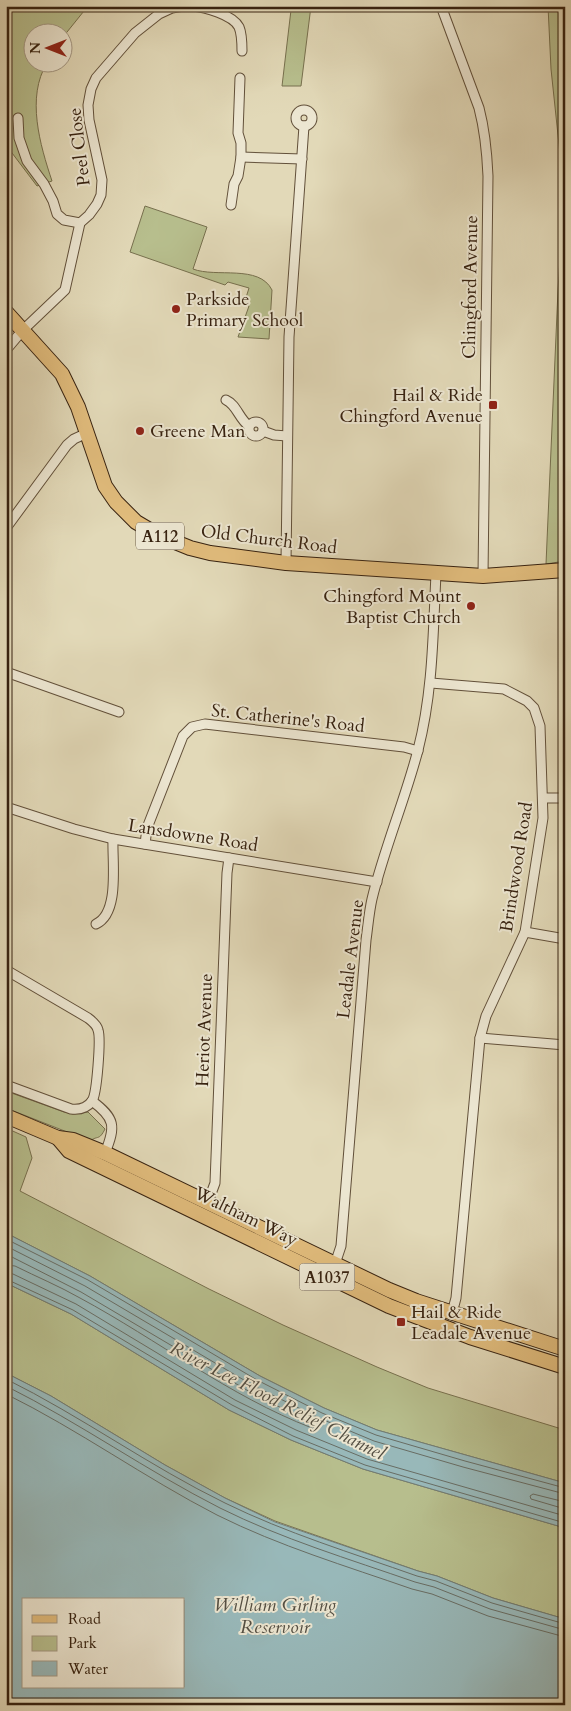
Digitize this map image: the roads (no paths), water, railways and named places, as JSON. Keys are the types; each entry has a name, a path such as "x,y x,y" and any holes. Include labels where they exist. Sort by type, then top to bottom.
{"main road":[{"name":"Old Church Road","path":"6,312 62,374 78,407 106,486 116,502 127,515 146,529 169,540 205,552 286,563 482,576 565,570"},
{"name":"Waltham Way","path":"6,1116 58,1138 69,1151 102,1159 208,1202 389,1290 416,1301 565,1349"},
{"name":"Waltham Way","path":"102,1159 263,1245 382,1303 470,1336 565,1367"},
{"path":"263,1245 270,1232"},
{"path":"382,1303 389,1290"},
{"path":"526,1355 529,1338"}],"street":[{"name":"Peel Close","path":"80,223 98,204 102,187 89,120 88,105 91,89 96,78 136,34 159,14 172,8 183,6"},
{"path":"192,6 224,15 238,26 242,38 242,51"},
{"name":"Chingford Avenue","path":"441,6 479,108 486,146 488,176 482,576"},
{"path":"230,205 241,157 241,144 238,133 240,78"},
{"path":"6,350 22,331 65,290 80,223 64,220 57,214 44,184 27,161 19,138 18,118"},
{"path":"286,563 289,338 304,126"},
{"path":"241,157 302,159"},
{"path":"226,400 231,403 244,423 249,426 254,422 259,422 263,426 263,431 288,436"},
{"path":"6,528 67,445 74,439 87,433"},
{"name":"Leadale Avenue","path":"335,1264 341,1246 366,940 370,912 377,882 418,751 427,712 431,683 436,574"},
{"path":"6,672 119,712"},
{"name":"Brindwood Road","path":"431,683 504,689 527,700 534,708 540,726 544,798 543,818 525,932 486,1016 480,1038 457,1289 452,1313"},
{"name":"St. Catherine's Road","path":"145,844 147,828 183,736 192,727 205,724 404,747 418,751"},
{"path":"544,798 565,798"},
{"name":"Lansdowne Road","path":"6,807 74,829 113,839 377,882"},
{"path":"96,924 102,922 112,900 113,839"},
{"name":"Heriot Avenue","path":"208,1202 215,1183 227,873 230,858"},
{"path":"525,932 565,939"},
{"path":"6,970 88,1018 97,1026 100,1038 95,1095 92,1101 82,1108 71,1109 6,1085"},
{"path":"480,1038 565,1045"},
{"path":"92,1101 107,1112 111,1119 112,1134 102,1159"}],"water":[{"name":"River Lee Flood Relief Channel","path":"6,1233 90,1276 260,1376 324,1408 377,1430 565,1483 565,1528 363,1469 291,1440 229,1410 71,1314 6,1283"},
{"name":"William Girling Reservoir","path":"6,1373 51,1396 165,1465 225,1498 275,1522 437,1576 493,1598 565,1619 565,1705 6,1705"}],"place":[{"name":"Parkside Primary School","path":"176,309"},
{"name":"Hail & Ride Chingford Avenue","path":"493,405"},
{"name":"Greene Man","path":"140,431"},
{"name":"Chingford Mount Baptist Church","path":"471,606"},
{"name":"Hail & Ride Leadale Avenue","path":"401,1322"}]}
